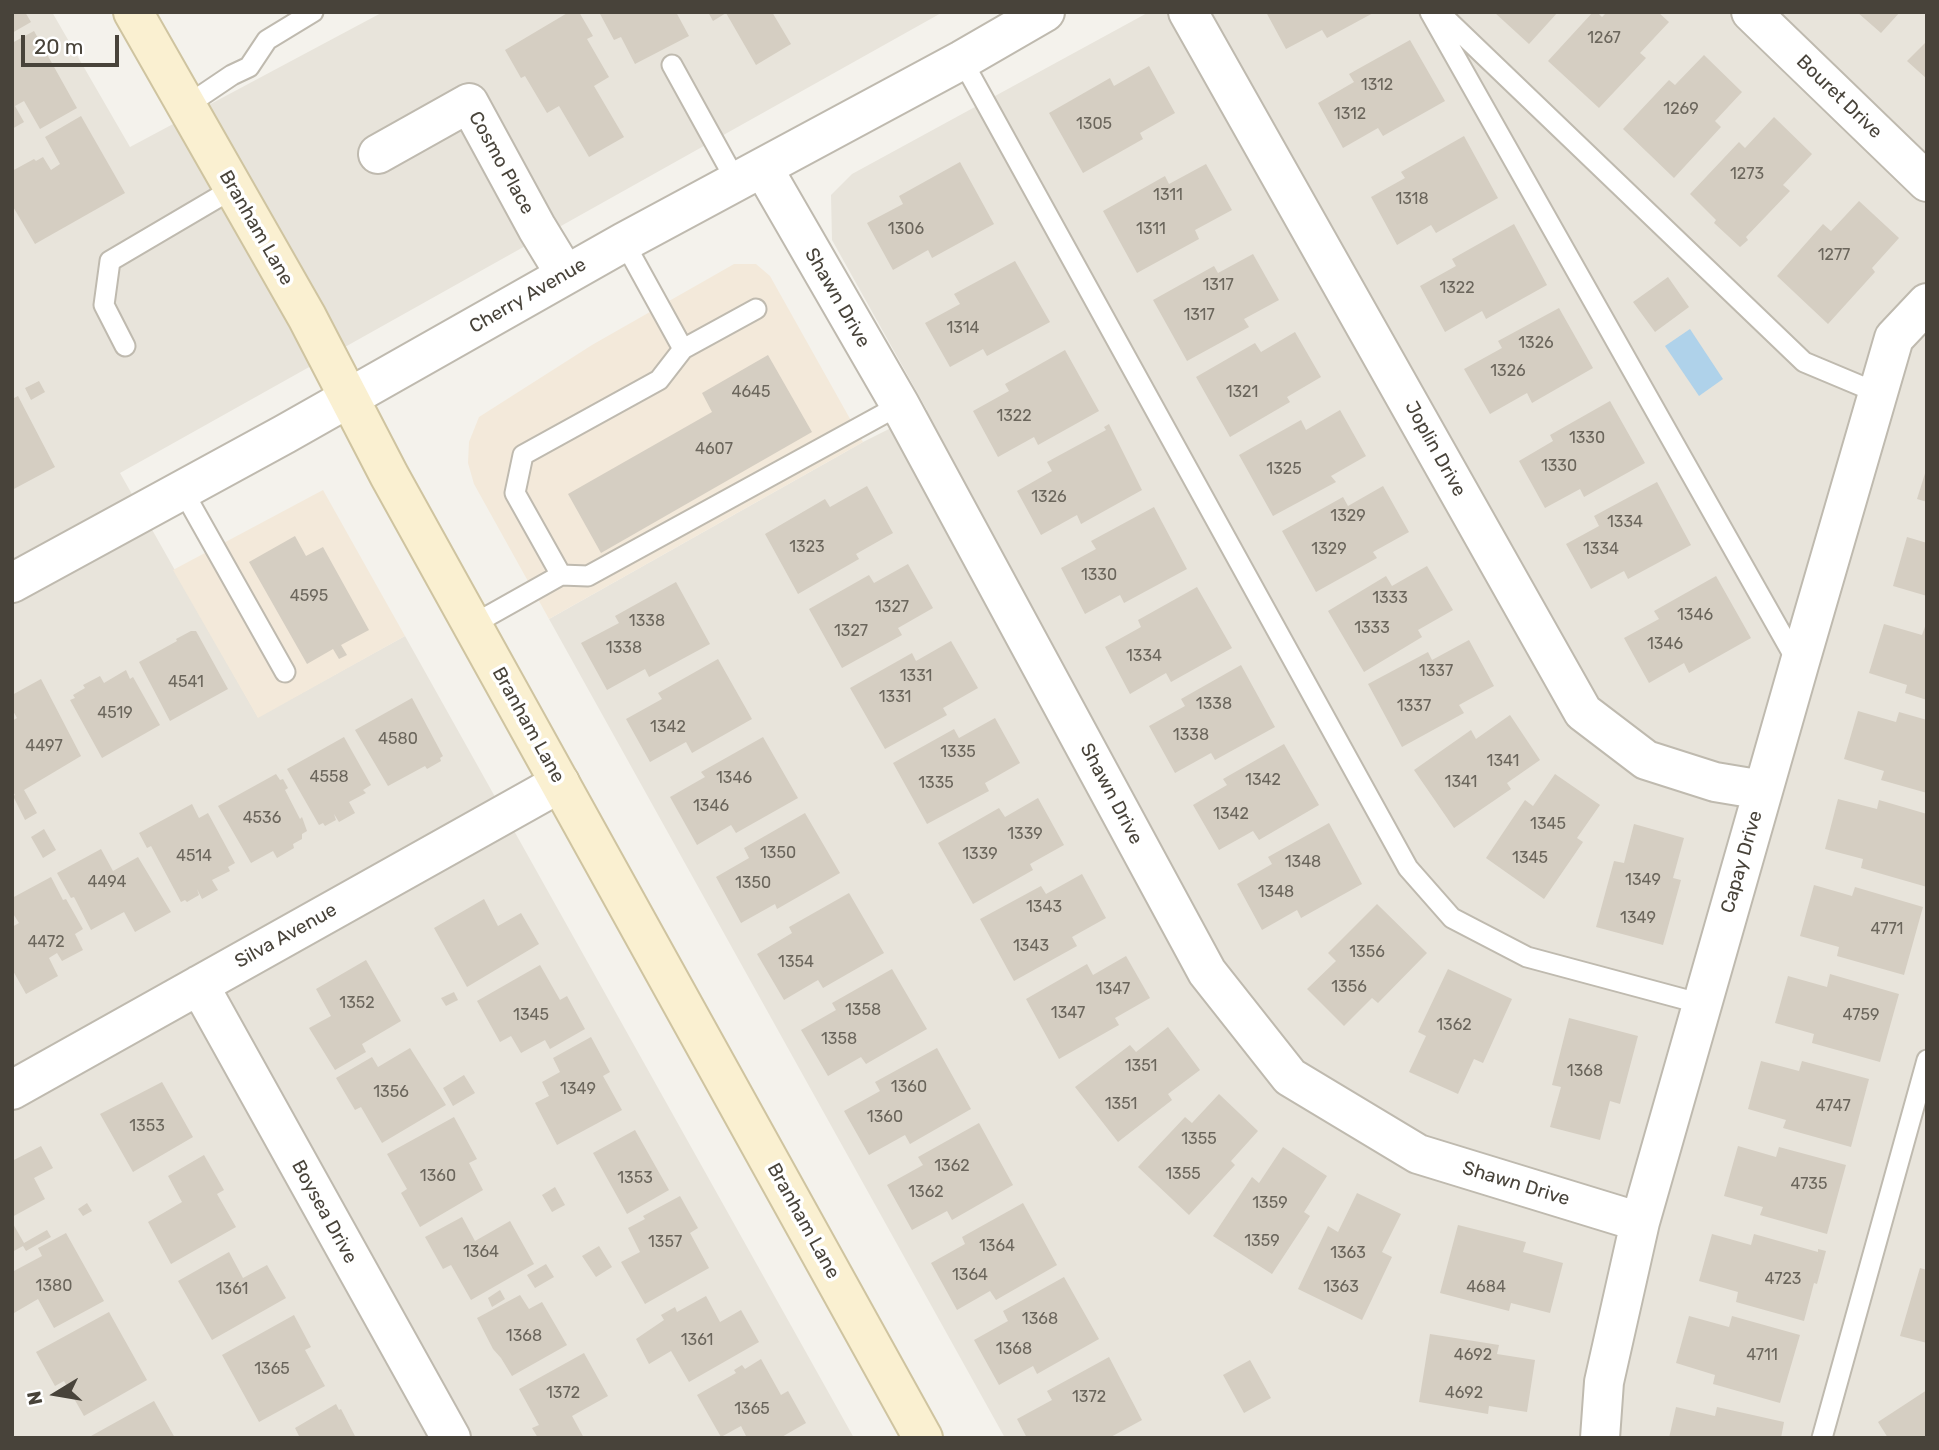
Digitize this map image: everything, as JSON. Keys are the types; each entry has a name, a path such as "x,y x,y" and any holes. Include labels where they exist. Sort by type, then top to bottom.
{"main road":[{"name":"Branham Lane","path":"133,12 307,317 348,399 472,625 923,1438"}],"street":[{"name":"Cherry Avenue","path":"12,583 348,399 565,274 962,60 1045,12"},
{"name":"Joplin Drive","path":"1188,12 1583,712 1646,760 1715,782 1763,790"},
{"name":"Bouret Drive","path":"1751,12 1927,182"},
{"name":"Cosmo Place","path":"378,153 469,103 565,274"},
{"name":"Shawn Drive","path":"750,174 900,405 1207,972 1290,1077 1418,1154 1640,1222"},
{"name":"Capay Drive","path":"1600,1438 1604,1382 1640,1222 1799,665 1894,338 1927,303"},
{"name":"Silva Avenue","path":"12,1090 560,783"},
{"name":"Boysea Drive","path":"199,985 451,1438"}],"lane":[{"path":"187,106 232,75 249,67 267,40 313,12"},
{"path":"1430,12 1799,665"},
{"path":"1439,12 1804,362 1878,393"},
{"path":"962,60 1408,868 1452,918 1527,957 1702,1004"},
{"path":"672,65 750,174"},
{"path":"125,346 104,305 110,261 234,188"},
{"path":"624,242 683,349"},
{"path":"561,575 515,493 523,455 659,380 683,349 755,309"},
{"path":"472,625 561,575 588,576 900,405"},
{"path":"183,491 285,672"},
{"path":"1822,1438 1927,1060"}],"shaded area":[{"path":"12,12 52,12 130,147 383,12 943,12 120,473 258,717 405,636 854,1438 12,1438"},
{"path":"1149,12 1927,12 1927,1438 1005,1438 549,619 863,442 927,410 832,240 831,195 852,174"},
{"path":"734,264 756,264 770,276 863,442 549,619 474,484 468,463 469,442 479,417 592,345"},
{"path":"323,490 405,636 258,718 173,570"}],"water":[{"path":"1690,329 1723,379 1699,396 1665,346"}],"building":[{"path":"12,12 25,12 31,22 12,33"},
{"path":"569,12 579,12 593,36 587,39 609,77 594,86 624,137 589,157 559,106 547,113 525,76 521,78 505,50"},
{"path":"599,12 676,12 689,36 635,64 621,37 614,40"},
{"path":"708,12 772,12 791,44 756,65 726,13 713,21"},
{"path":"1266,12 1375,12 1327,38 1322,30 1286,49"},
{"path":"1494,12 1558,12 1529,44"},
{"path":"1593,12 1602,17 1607,12 1658,12 1669,22 1640,53 1646,58 1599,108 1548,61"},
{"path":"1857,12 1900,12 1881,33"},
{"path":"34,31 77,108 40,129 24,101 15,106 24,122 12,129 12,43"},
{"path":"1410,40 1445,101 1383,136 1378,128 1343,148 1318,103 1354,82 1349,74"},
{"path":"1927,41 1927,79 1907,61"},
{"path":"1704,55 1742,92 1715,121 1721,127 1674,178 1623,129 1669,80 1675,85"},
{"path":"1149,66 1175,113 1140,133 1143,139 1083,173 1049,113 1110,78 1114,86"},
{"path":"81,116 125,193 35,244 12,205 12,171 43,157 51,170 60,164 45,137"},
{"path":"1774,117 1812,154 1783,185 1790,191 1746,237 1748,240 1740,247 1714,223 1716,220 1690,194 1739,142 1745,148"},
{"path":"1464,136 1498,198 1436,233 1431,225 1397,245 1371,197 1405,178 1401,172"},
{"path":"960,162 994,224 932,258 928,250 893,270 867,223 903,204 899,196"},
{"path":"1206,164 1232,210 1195,230 1199,239 1137,273 1103,211 1165,176 1169,184"},
{"path":"1859,201 1899,238 1872,268 1875,272 1828,324 1777,276 1823,224 1831,231"},
{"path":"1514,224 1547,285 1486,319 1482,311 1445,332 1420,286 1456,266 1452,259"},
{"path":"1253,254 1279,300 1244,319 1249,327 1187,361 1153,300 1214,266 1218,273"},
{"path":"1015,261 1050,322 987,356 983,349 950,367 925,323 960,304 954,294"},
{"path":"1668,277 1689,307 1655,332 1633,302"},
{"path":"1559,308 1593,368 1532,403 1527,393 1490,414 1464,369 1502,348 1498,341"},
{"path":"1295,332 1321,377 1287,397 1290,402 1230,437 1196,377 1255,343 1261,352"},
{"path":"1065,350 1099,411 1038,445 1034,437 998,457 973,411 1009,391 1005,384"},
{"path":"768,355 812,432 601,553 568,494 712,412 702,393"},
{"path":"39,381 45,392 31,400 25,388"},
{"path":"18,396 55,467 12,490 12,399"},
{"path":"1610,401 1645,463 1584,497 1580,489 1545,508 1519,461 1553,441 1550,435"},
{"path":"1340,410 1366,456 1331,476 1336,482 1273,516 1239,455 1301,420 1306,430"},
{"path":"1109,424 1142,490 1081,524 1077,515 1041,535 1017,491 1052,471 1047,462 1106,430 1104,427"},
{"path":"1927,467 1927,502 1917,499"},
{"path":"1657,482 1691,545 1628,579 1624,571 1591,589 1566,544 1599,526 1594,516"},
{"path":"867,486 893,533 856,554 859,559 798,594 765,534 825,499 830,507"},
{"path":"1383,486 1409,532 1373,552 1377,558 1316,592 1282,531 1343,497 1348,506"},
{"path":"1154,507 1187,569 1124,603 1120,595 1085,614 1061,568 1096,549 1091,541"},
{"path":"295,536 306,556 323,547 369,630 341,645 347,655 339,659 333,649 307,664 249,562"},
{"path":"1907,537 1927,543 1927,596 1893,586"},
{"path":"908,564 933,608 898,628 902,635 842,668 809,609 869,575 874,583"},
{"path":"1427,566 1453,610 1418,630 1422,637 1364,672 1328,611 1386,576 1392,586"},
{"path":"1716,576 1751,638 1689,673 1684,663 1649,683 1624,638 1659,619 1654,611"},
{"path":"676,582 710,644 649,677 645,669 607,690 581,643 619,623 615,616"},
{"path":"1197,587 1232,648 1171,682 1166,673 1130,694 1105,647 1141,627 1138,620"},
{"path":"1927,621 1927,700 1905,693 1907,685 1869,673 1884,624 1922,635"},
{"path":"191,631 196,631 228,689 170,721 139,662"},
{"path":"1469,640 1494,686 1459,705 1464,713 1402,747 1368,684 1428,652 1432,660"},
{"path":"951,641 978,688 943,708 947,715 885,749 850,688 912,653 916,661"},
{"path":"718,659 752,719 692,753 686,742 650,762 626,719 662,699 658,693"},
{"path":"1241,665 1275,727 1215,760 1211,753 1175,773 1149,726 1185,706 1181,699"},
{"path":"126,670 130,679 133,677 160,725 102,758 70,700 85,688 83,685 100,676 104,683"},
{"path":"41,679 81,756 24,790 37,813 25,820 12,790 12,721 17,718 12,709 12,695"},
{"path":"412,698 443,756 441,761 427,769 425,766 388,786 355,730"},
{"path":"1858,711 1896,722 1899,712 1927,720 1927,793 1881,780 1884,771 1844,759"},
{"path":"1510,715 1540,760 1507,783 1511,789 1454,828 1414,770 1471,730 1476,739"},
{"path":"995,718 1020,763 985,783 989,791 927,824 893,763 954,729 959,738"},
{"path":"344,737 371,785 363,790 366,793 349,802 355,813 339,822 334,814 336,820 325,826 323,823 319,825 287,769"},
{"path":"763,737 798,798 736,833 731,825 697,845 670,797 705,777 701,772"},
{"path":"1284,744 1319,805 1259,840 1253,831 1219,850 1193,805 1227,785 1223,779"},
{"path":"276,774 288,788 285,790 300,819 302,817 307,831 302,834 302,839 293,844 294,848 277,858 273,851 251,863 218,806"},
{"path":"1555,774 1600,805 1577,838 1583,842 1544,899 1486,858 1525,800 1533,806"},
{"path":"1038,798 1064,845 1030,864 1033,870 973,904 938,843 999,808 1005,817"},
{"path":"1838,799 1877,809 1879,800 1927,814 1927,887 1861,868 1863,859 1825,849"},
{"path":"192,804 199,818 208,813 235,863 228,867 230,871 212,880 218,890 202,899 197,889 199,895 187,902 181,902 151,846 147,848 139,833"},
{"path":"805,813 840,873 777,909 775,904 741,923 716,877 749,858 744,848"},
{"path":"1329,823 1362,884 1301,918 1297,910 1262,930 1237,884 1272,864 1268,857"},
{"path":"1634,824 1684,838 1673,878 1681,880 1663,945 1596,927 1614,861 1624,863"},
{"path":"44,829 56,850 43,858 31,837"},
{"path":"101,849 113,871 138,857 171,912 135,932 124,912 91,930 74,897 71,898 57,873"},
{"path":"1082,874 1106,918 1072,937 1077,946 1014,981 980,919 1041,886 1046,894"},
{"path":"51,877 83,929 75,934 83,950 62,961 57,953 49,958 58,976 26,994 12,969 12,927 19,923 12,912 12,898"},
{"path":"1814,885 1852,896 1855,887 1923,907 1904,975 1837,956 1839,947 1800,936"},
{"path":"849,893 884,953 823,988 818,980 784,1000 757,954 792,933 789,927"},
{"path":"484,899 498,926 521,913 539,944 467,987 434,928"},
{"path":"1377,904 1427,953 1378,1003 1372,998 1344,1026 1307,989 1336,961 1328,953"},
{"path":"1126,956 1150,998 1115,1018 1119,1025 1059,1059 1026,999 1087,964 1093,975"},
{"path":"366,960 401,1021 362,1044 366,1052 335,1070 309,1028 331,1016 316,989"},
{"path":"540,965 560,1000 567,996 585,1029 550,1049 545,1040 521,1053 511,1036 500,1042 477,1001"},
{"path":"892,969 927,1029 866,1064 861,1057 828,1076 801,1030 836,1010 832,1003"},
{"path":"1448,969 1512,999 1483,1063 1474,1059 1458,1094 1409,1072 1426,1036 1418,1032"},
{"path":"1830,974 1899,994 1880,1062 1812,1043 1814,1034 1775,1023 1788,976 1827,987"},
{"path":"454,992 458,1000 446,1006 441,998"},
{"path":"1569,1018 1638,1036 1620,1104 1610,1101 1600,1140 1550,1127 1561,1087 1552,1085"},
{"path":"1168,1027 1200,1070 1168,1094 1172,1100 1118,1142 1075,1087 1130,1045 1136,1052"},
{"path":"591,1037 610,1072 603,1076 622,1110 557,1145 535,1103 549,1096 542,1082 560,1072 553,1058"},
{"path":"410,1048 446,1105 382,1143 361,1107 355,1110 336,1078 372,1057 378,1067"},
{"path":"937,1048 971,1109 910,1144 905,1135 869,1155 844,1111 880,1091 875,1082"},
{"path":"1761,1061 1799,1071 1802,1061 1869,1079 1851,1147 1783,1128 1786,1120 1748,1109"},
{"path":"464,1075 475,1093 453,1106 443,1088"},
{"path":"162,1082 193,1137 133,1172 100,1114"},
{"path":"1219,1094 1258,1131 1231,1161 1235,1165 1189,1215 1138,1167 1185,1117 1192,1123"},
{"path":"454,1117 477,1159 469,1163 483,1190 420,1227 401,1193 407,1189 387,1154"},
{"path":"979,1123 1013,1185 952,1220 947,1211 912,1230 887,1185 923,1165 918,1157"},
{"path":"635,1130 669,1190 627,1214 593,1153"},
{"path":"41,1146 53,1168 34,1178 45,1199 12,1217 12,1161"},
{"path":"1738,1146 1776,1157 1779,1147 1846,1165 1827,1234 1760,1215 1763,1207 1724,1196"},
{"path":"1283,1147 1327,1176 1304,1212 1310,1216 1272,1274 1213,1236 1252,1177 1259,1183"},
{"path":"204,1155 224,1190 217,1194 236,1227 171,1264 148,1222 182,1202 168,1176"},
{"path":"555,1187 565,1205 552,1212 542,1195"},
{"path":"1357,1193 1401,1214 1382,1252 1392,1257 1362,1320 1298,1289 1328,1226 1338,1232"},
{"path":"680,1196 698,1228 690,1233 709,1268 645,1304 621,1262 640,1252 628,1228 645,1219 643,1216"},
{"path":"87,1203 92,1211 83,1216 78,1209"},
{"path":"1023,1203 1057,1265 996,1300 990,1291 957,1310 931,1263 965,1244 962,1237"},
{"path":"462,1217 475,1241 510,1221 534,1264 471,1300 451,1265 443,1269 425,1237"},
{"path":"12,1222 24,1243 47,1230 51,1237 26,1251 23,1246 12,1252"},
{"path":"1458,1225 1526,1242 1523,1252 1563,1263 1550,1313 1511,1303 1509,1311 1440,1293"},
{"path":"66,1233 104,1301 54,1328 38,1299 14,1313 12,1272 42,1256 38,1248"},
{"path":"1712,1234 1751,1245 1754,1234 1818,1252 1818,1249 1826,1251 1804,1321 1736,1302 1738,1292 1699,1281"},
{"path":"599,1246 612,1267 596,1277 582,1256"},
{"path":"229,1252 243,1278 267,1265 286,1298 212,1340 178,1281"},
{"path":"546,1264 554,1277 535,1288 527,1275"},
{"path":"1920,1268 1927,1270 1927,1343 1900,1336"},
{"path":"1064,1277 1099,1339 1037,1374 1033,1366 999,1385 974,1340 1008,1321 1003,1311"},
{"path":"500,1290 505,1299 492,1307 488,1298"},
{"path":"520,1295 529,1309 542,1302 567,1345 512,1376 493,1349 477,1318"},
{"path":"706,1296 720,1322 741,1310 759,1342 689,1382 671,1351 649,1364 636,1339 664,1320 661,1315 675,1307 677,1312"},
{"path":"109,1312 147,1380 84,1416 64,1381 55,1386 36,1352"},
{"path":"294,1315 311,1347 305,1350 325,1386 259,1422 222,1355"},
{"path":"1689,1316 1729,1327 1732,1316 1800,1335 1780,1403 1713,1384 1715,1375 1676,1363"},
{"path":"1430,1334 1499,1345 1497,1354 1535,1360 1527,1412 1489,1406 1488,1414 1419,1402"},
{"path":"584,1353 608,1396 572,1416 584,1438 538,1438 532,1428 539,1425 519,1389"},
{"path":"1109,1357 1142,1420 1109,1438 1027,1438 1017,1419 1052,1400 1047,1391"},
{"path":"761,1359 781,1395 788,1391 806,1423 780,1438 747,1438 741,1426 721,1437 697,1395 736,1373 734,1370 742,1365 745,1369"},
{"path":"1250,1360 1271,1398 1244,1413 1223,1375"},
{"path":"1927,1390 1927,1438 1888,1438 1878,1422"},
{"path":"154,1401 175,1438 92,1438 91,1436"},
{"path":"336,1404 356,1438 300,1438 295,1428"},
{"path":"1676,1407 1715,1416 1717,1407 1784,1422 1781,1438 1669,1438"}]}
